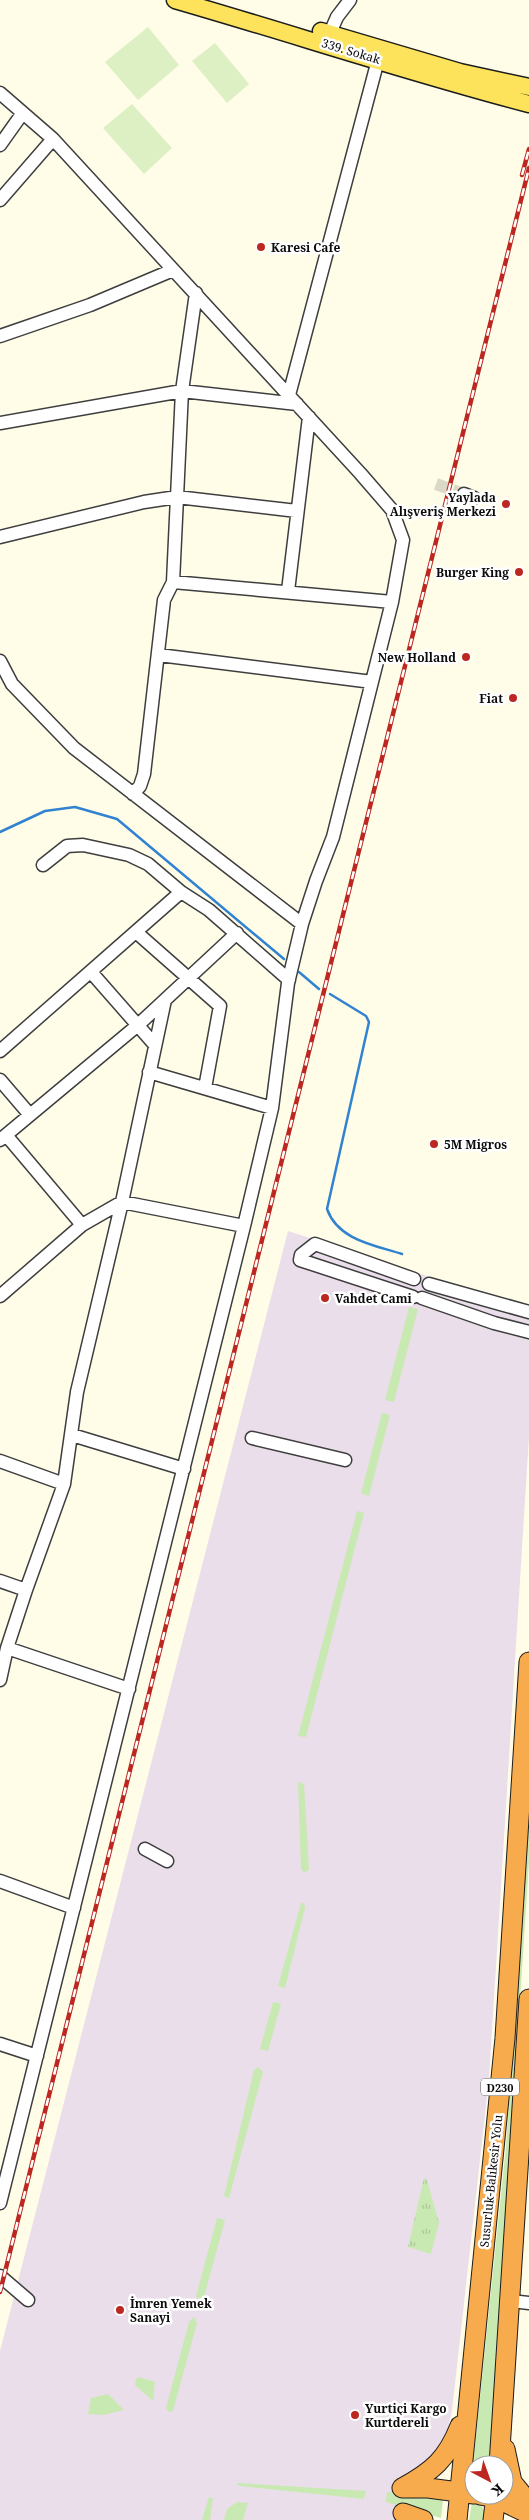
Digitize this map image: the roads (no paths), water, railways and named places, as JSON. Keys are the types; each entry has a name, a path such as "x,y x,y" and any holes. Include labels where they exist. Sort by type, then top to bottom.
{"highway":[{"name":"Susurluk-Balıkesir Yolu","path":"467,2455 468,2407 505,2038 529,1662"},
{"name":"Susurluk-Balıkesir Yolu","path":"500,2455 520,2302 529,1999"},
{"path":"464,2492 428,2488 402,2488 425,2476 451,2450 468,2407"},
{"path":"503,2427 506,2463 512,2482 529,2503"},
{"name":"Susurluk-Balıkesir Yolu","path":"458,2520 464,2501"},
{"path":"492,2505 494,2520"},
{"path":"510,2505 529,2514"},
{"path":"408,2517 423,2520"}],"main road":[{"name":"339. Sokak","path":"175,0 378,60 448,83 528,95"},
{"name":"339. Sokak","path":"215,0 460,72 528,95"}],"street":[{"path":"330,33 336,17 350,0"},
{"path":"293,399 378,60"},
{"path":"0,94 53,139 293,399 392,510 401,528 404,540 392,602 333,838 302,924 289,980 272,1108 184,1469 0,2203"},
{"path":"0,145 22,114"},
{"path":"0,200 53,139"},
{"path":"0,336 90,305 173,270"},
{"path":"133,794 140,786 144,774 164,600 172,582 182,391 196,293"},
{"path":"0,423 182,391 293,399"},
{"path":"288,592 309,417"},
{"path":"0,537 144,502 177,497 297,511"},
{"path":"172,582 392,602"},
{"path":"159,655 372,682"},
{"path":"0,661 12,684 74,748 302,924"},
{"path":"43,865 67,846 83,845 129,855 148,864 181,892 237,933 289,980"},
{"path":"0,1051 181,892"},
{"path":"136,932 188,980 220,1006 205,1088"},
{"path":"82,1224 3,1137 138,1026 237,933"},
{"path":"91,972 155,1045"},
{"path":"0,1680 7,1648 64,1484 77,1392 122,1202 166,1000"},
{"path":"149,1072 272,1108"},
{"path":"0,1080 30,1115"},
{"path":"0,1296 82,1224 122,1202 244,1226"},
{"path":"529,1312 429,1284 424,1279 414,1279 315,1244 301,1254 300,1260 494,1324 529,1332"},
{"path":"414,1279 409,1288 418,1298"},
{"path":"418,1298 430,1291 429,1284"},
{"path":"72,1435 184,1469"},
{"path":"252,1438 345,1460"},
{"path":"0,1461 64,1484"},
{"path":"0,1581 26,1590"},
{"path":"7,1648 129,1689"},
{"path":"145,1849 167,1861"},
{"path":"0,1881 74,1908"},
{"path":"0,2044 37,2056"},
{"path":"0,2276 28,2300"}],"waterway":[{"path":"0,832 45,811 75,807 117,819 284,959"},
{"path":"299,972 319,989"},
{"path":"330,994 366,1016 369,1022 327,1209 339,1228 348,1234 358,1240 402,1254"}],"tunnel":[{"path":"436,484 464,494"}],"railway":[{"path":"522,175 529,149"},
{"path":"0,2292 529,168"}],"place":[{"name":"Karesi Cafe","path":"261,247"},
{"name":"Yaylada Alışveriş Merkezi","path":"506,504"},
{"name":"Burger King","path":"519,572"},
{"name":"New Holland","path":"466,657"},
{"name":"Fiat","path":"513,698"},
{"name":"5M Migros","path":"434,1144"},
{"name":"Vahdet Cami","path":"325,1298"},
{"name":"İmren Yemek Sanayi","path":"120,2310"},
{"name":"Yurtiçi Kargo Kurtdereli","path":"355,2415"}]}
